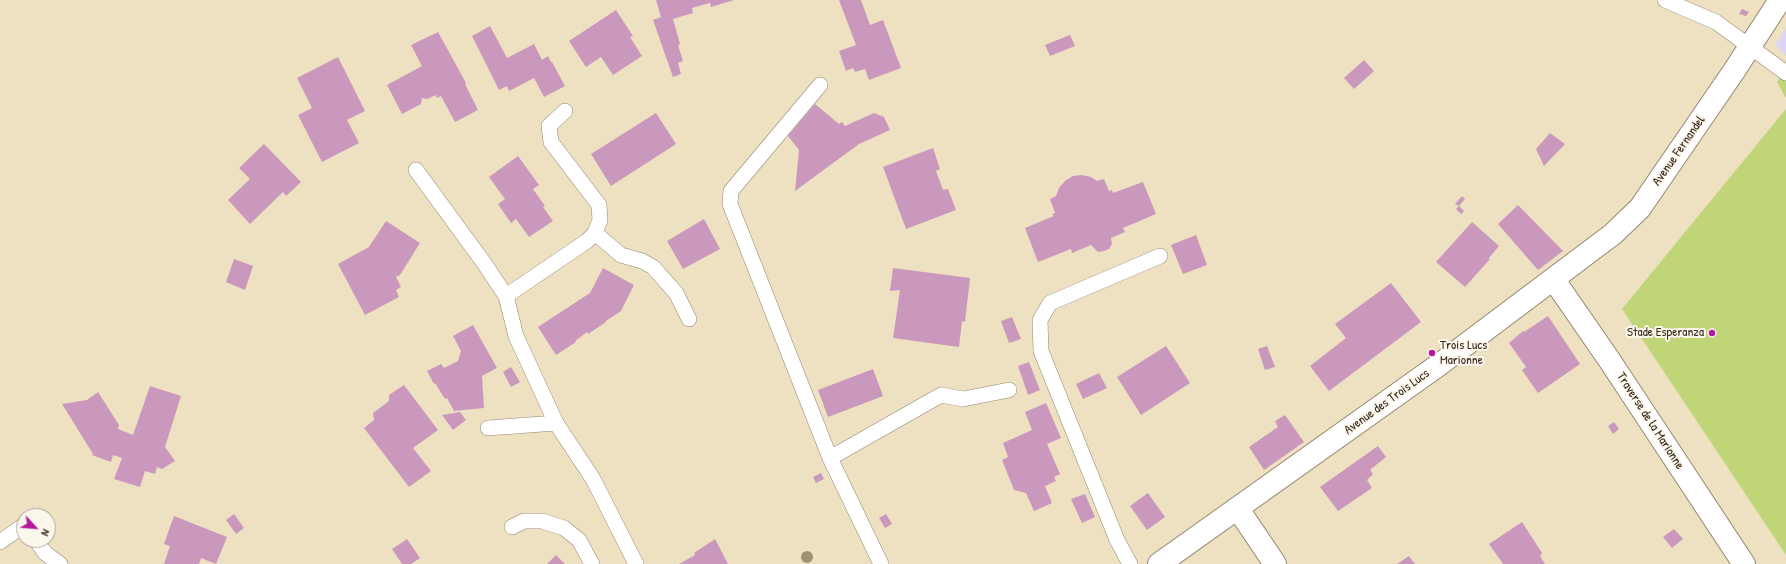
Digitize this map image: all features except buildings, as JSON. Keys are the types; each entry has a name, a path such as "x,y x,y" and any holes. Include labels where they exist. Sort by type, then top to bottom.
{"main road":[{"name":"Avenue Fernandel","path":"1554,280 1613,234 1640,208 1750,47 1780,0"},
{"name":"Avenue des Trois Lucs","path":"1159,564 1238,509 1554,280"},
{"name":"Traverse de la Marionne","path":"1554,280 1610,361 1744,564"},
{"path":"1238,509 1275,564"}],"lane":[{"path":"1665,0 1716,22 1786,72"},
{"path":"820,85 732,191 730,204 830,458 881,564"},
{"path":"506,296 595,234 600,220 599,205 551,142 549,126 565,111"},
{"path":"416,170 484,263 506,296 516,336 556,423 593,479 636,564"},
{"path":"595,234 621,255 642,261 653,267 676,293 689,319"},
{"path":"1130,564 1117,540 1041,351 1040,320 1050,303 1160,256"},
{"path":"830,458 941,395 963,399 1009,390"},
{"path":"488,428 556,423"},
{"path":"512,527 524,521 542,521 564,528 579,540 592,564"},
{"path":"0,542 16,531"},
{"path":"42,548 45,553 60,564"}],"shaded area":[{"path":"1786,28 1786,56 1775,45"}],"green space":[{"path":"1786,68 1786,98 1777,82"},
{"name":"Stade Esperanza","path":"1786,109 1786,555 1622,309"}],"place":[{"name":"Stade Esperanza","path":"1712,333"},
{"name":"Trois Lucs Marionne","path":"1432,353"}]}
